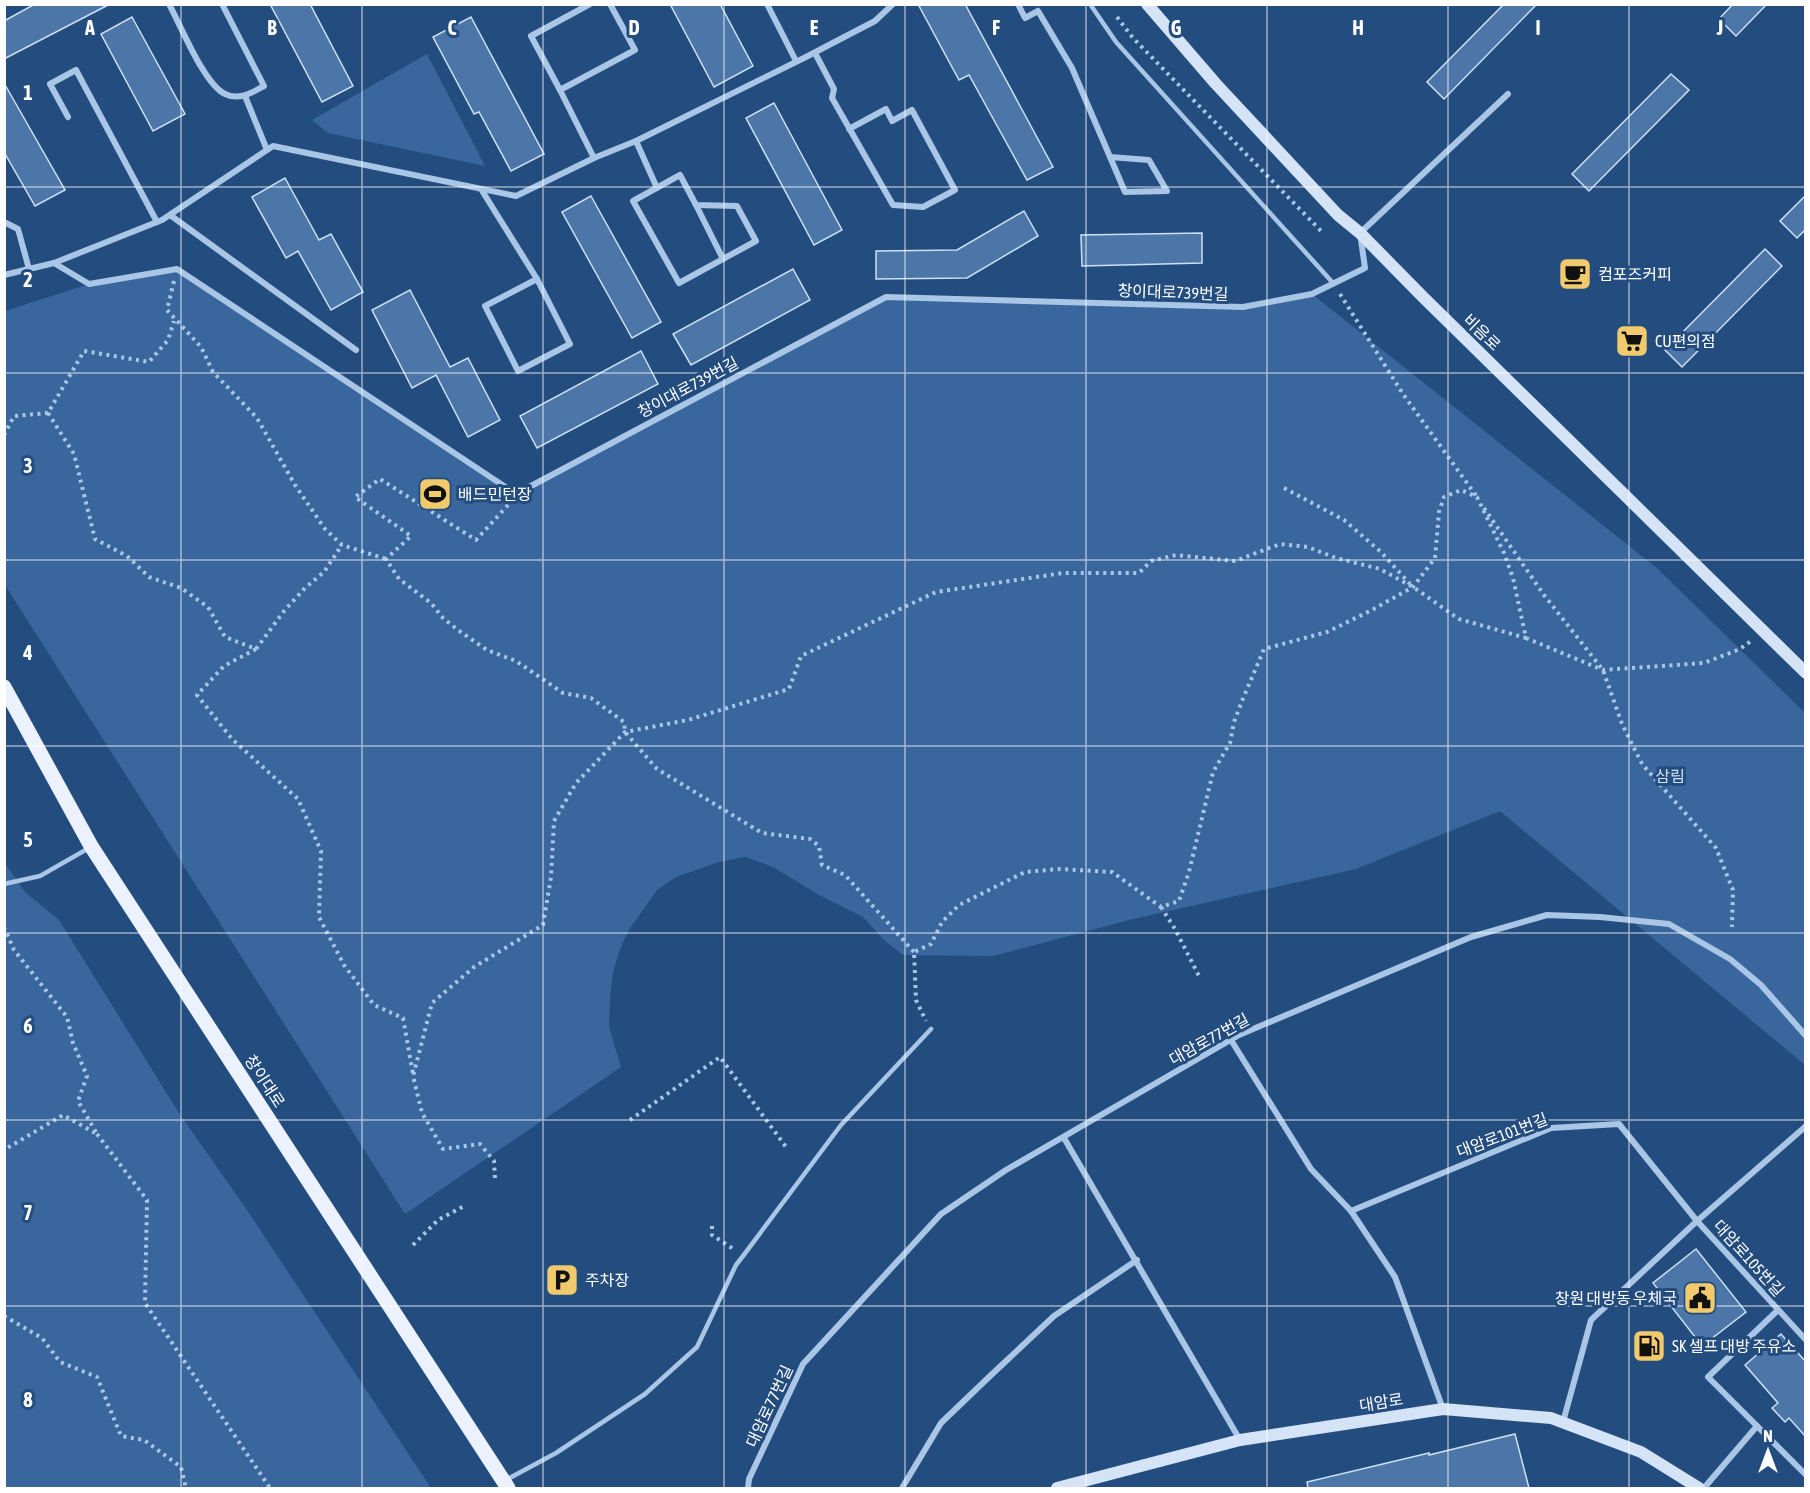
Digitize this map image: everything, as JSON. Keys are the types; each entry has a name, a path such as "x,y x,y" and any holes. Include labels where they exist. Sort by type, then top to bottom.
{"main road":[{"name":"창이대로","path":"4,687 91,846 506,1485"}],"street":[{"path":"169,4 208,78 226,95 245,96 264,86 222,4"},
{"path":"590,4 531,36 594,158"},
{"path":"560,90 635,50 610,4"},
{"path":"767,4 796,61"},
{"path":"4,275 54,263 157,222 273,146 516,196 594,158 636,141 815,52 875,21 893,4"},
{"path":"1018,4 1025,18 1038,11 1071,68 1125,192 1167,191 1149,160 1110,157"},
{"name":"비음로","path":"1147,4 1216,84 1338,215 1360,233 1806,673"},
{"path":"815,52 834,89 832,98 849,129 893,205 923,207 955,190 912,110 892,121 886,109 849,129"},
{"path":"68,117 50,84 76,70 157,222"},
{"path":"1360,233 1508,94"},
{"path":"245,96 267,150"},
{"path":"636,141 657,188"},
{"path":"696,205 737,206 756,241 679,284 633,201 680,175 723,259"},
{"path":"481,189 537,279 570,344 518,371 484,306 537,279"},
{"path":"170,215 356,350"},
{"path":"4,222 18,229 29,269"},
{"name":"창이대로739번길","path":"177,269 516,494 886,297 1244,307 1312,294 1365,268 1360,233"},
{"path":"54,263 88,284 177,269"},
{"name":"대암로77번길","path":"748,1488 749,1479 803,1364 941,1214 1006,1170 1239,1035 1471,937 1547,915 1600,917 1669,924 1730,959 1761,985 1806,1036"},
{"path":"1231,1040 1311,1169 1351,1211 1395,1277 1443,1409"},
{"name":"대암로101번길","path":"1351,1211 1551,1128 1618,1124 1697,1221"},
{"name":"대암로105번길","path":"1563,1422 1591,1320 1697,1221 1806,1126"},
{"path":"1064,1138 1240,1440"},
{"name":"대암로105번길","path":"1697,1221 1806,1340"},
{"path":"902,1488 941,1424 981,1385 1054,1316 1137,1260"},
{"path":"1778,1310 1708,1377 1806,1475"},
{"name":"대암로","path":"1057,1488 1240,1440 1443,1409 1551,1418 1641,1452 1699,1488"},
{"path":"1704,1488 1757,1426"}],"lane":[{"path":"1090,4 1116,42 1333,283"},
{"path":"4,884 40,876 91,846"},
{"path":"506,1485 645,1394 697,1347 736,1265 841,1125 931,1029"}],"path":[{"path":"1113,13 1133,38 1322,232"},
{"path":"177,269 167,310 174,321 201,347 213,372 257,418 295,485 325,529 342,545 386,559 399,579 431,603 443,618 487,650 516,661 563,693 591,698 624,722 626,732 657,769 762,833 810,839 819,846 822,865 845,875 914,952 916,1000 922,1014"},
{"path":"1333,283 1403,393 1544,595 1603,670 1622,724 1641,764 1716,848 1733,890 1732,927"},
{"path":"48,414 84,351 150,362 168,340 174,321"},
{"path":"4,435 14,416 48,414"},
{"path":"48,414 74,454 95,539 127,556 149,577 181,588 208,607 225,637 256,649"},
{"path":"386,559 411,536 355,497 380,479 476,540 508,506"},
{"path":"1284,488 1344,520 1381,552 1413,587"},
{"path":"1161,907 1179,901 1189,872 1213,772 1230,743 1234,722 1264,649 1327,632 1413,587 1435,558 1439,512 1444,496 1461,490 1477,497 1510,570 1526,638"},
{"path":"413,1076 432,1003 474,966 543,926 551,877 554,821 576,783 626,732 688,720 789,689 801,656 936,592 1064,573 1139,573 1151,561 1176,555 1235,561 1280,543 1308,547 1336,558 1380,569 1413,587 1459,618 1526,638 1603,670 1704,663 1740,649 1764,633"},
{"path":"342,545 324,572 305,588 284,611 256,649 224,666 197,695 232,739 298,799 321,851 319,917 344,965 374,1005 403,1018 422,1113 443,1149 480,1144 494,1161 495,1178"},
{"path":"914,952 931,944 942,922 959,905 1025,872 1060,869 1112,872 1161,907 1200,978"},
{"path":"4,927 14,950 67,1017 73,1042 87,1076 78,1101 97,1134 147,1200 145,1303 270,1488"},
{"path":"630,1120 720,1057 786,1147"},
{"path":"4,1150 63,1115 97,1134"},
{"path":"413,1245 438,1220 464,1206"},
{"path":"712,1226 712,1235 743,1256"},
{"path":"4,1316 42,1338 60,1362 97,1377 121,1436 144,1440 181,1467 186,1488"}],"green space":[{"path":"427,54 485,166 328,133 312,120"},
{"name":"삼림","path":"177,269 516,494 886,297 1243,307 1312,294 1658,569 1805,713 1805,1065 1500,811 1356,869 1129,920 993,956 903,955 883,939 863,917 819,895 773,867 745,857 719,862 676,877 657,890 628,931 613,972 610,998 609,1027 621,1067 405,1214 5,585 5,311 89,284"},
{"path":"4,862 25,892 59,920 179,1113 247,1210 431,1488 5,1488"}],"building":[{"path":"35,4 110,4 4,59 4,21"},
{"path":"270,4 310,4 353,86 322,102"},
{"path":"670,4 720,4 753,66 714,87"},
{"path":"918,4 965,4 1053,167 1027,180 969,75 959,80"},
{"path":"1504,4 1537,4 1444,99 1427,82"},
{"path":"1733,4 1767,4 1736,36 1719,19"},
{"path":"132,17 185,114 153,131 101,34"},
{"path":"471,17 544,154 511,171 479,112 474,114 433,37"},
{"path":"1671,74 1689,90 1589,191 1572,174"},
{"path":"4,83 65,190 35,206 4,152"},
{"path":"774,103 842,230 814,245 746,118"},
{"path":"285,178 319,240 331,234 363,292 331,310 298,251 286,258 252,197"},
{"path":"1806,195 1806,229 1797,238 1780,221"},
{"path":"591,196 661,322 632,338 562,212"},
{"path":"1024,211 1038,236 967,278 876,279 876,251 957,250"},
{"path":"1202,233 1202,263 1082,266 1081,235"},
{"path":"1765,249 1782,266 1682,367 1665,350"},
{"path":"793,269 810,300 691,365 673,334"},
{"path":"410,290 450,367 468,358 500,420 468,437 436,375 412,388 372,310"},
{"path":"641,351 658,384 537,448 520,416"},
{"name":"창원 대방동 우체국","path":"1696,1249 1746,1312 1702,1346 1653,1283"},
{"path":"1781,1334 1806,1362 1806,1437 1789,1418 1785,1422 1772,1408 1778,1403 1745,1365"},
{"path":"1515,1434 1529,1488 1308,1488 1307,1482"}],"place":[{"name":"컴포즈커피","path":"1575,274"},
{"name":"CU편의점","path":"1632,341"},
{"name":"배드민턴장","path":"435,494"},
{"name":"주차장","path":"562,1280"},
{"name":"창원 대방동 우체국","path":"1700,1298"},
{"name":"SK 셀프 대방 주유소","path":"1649,1346"}]}
